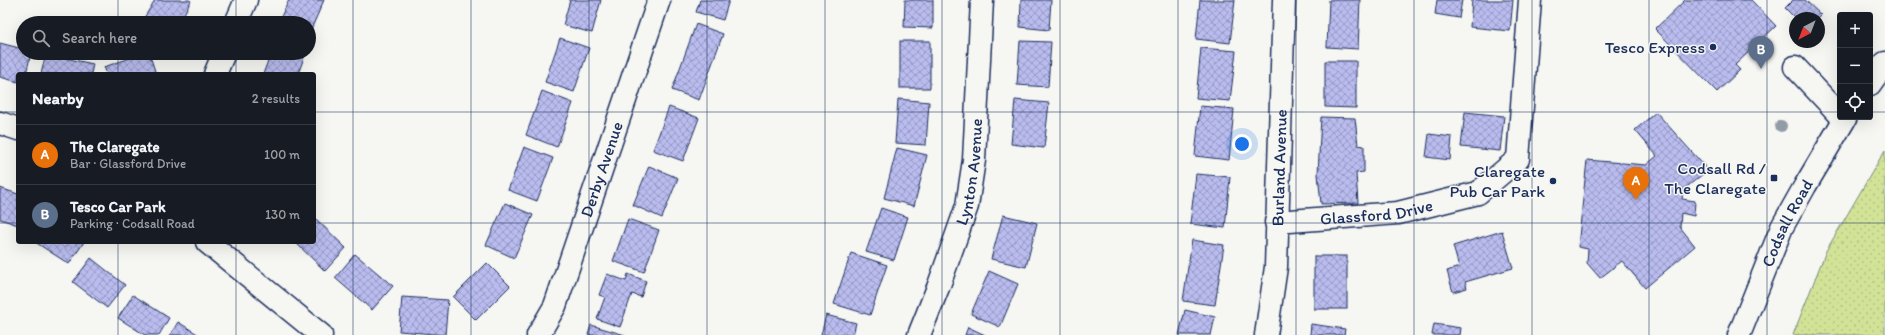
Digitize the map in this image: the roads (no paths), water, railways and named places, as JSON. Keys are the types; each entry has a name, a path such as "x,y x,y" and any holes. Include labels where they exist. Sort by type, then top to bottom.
{"street":[{"path":"239,16 246,0"},
{"name":"Derby Avenue","path":"538,335 555,306 659,0"},
{"name":"Lynton Avenue","path":"919,335 939,285 967,206 974,160 982,0"},
{"name":"Burland Avenue","path":"1266,335 1276,267 1276,222 1284,0"},
{"name":"Glassford Drive","path":"1276,222 1398,213 1478,193 1518,159 1530,0"},
{"path":"216,72 221,60"},
{"path":"1873,80 1885,63"},
{"path":"1795,67 1837,111"},
{"name":"Codsall Road","path":"1739,335 1782,227 1841,120"},
{"path":"0,123 16,128"},
{"path":"209,244 321,335"}],"place":[{"name":"Tesco Express","path":"1713,47"},
{"name":"Tesco Car Park","path":"1761,69"},
{"name":"Codsall Rd / The Claregate","path":"1774,178"},
{"name":"Claregate Pub Car Park","path":"1553,181"},
{"name":"The Claregate","path":"1636,200"}]}
